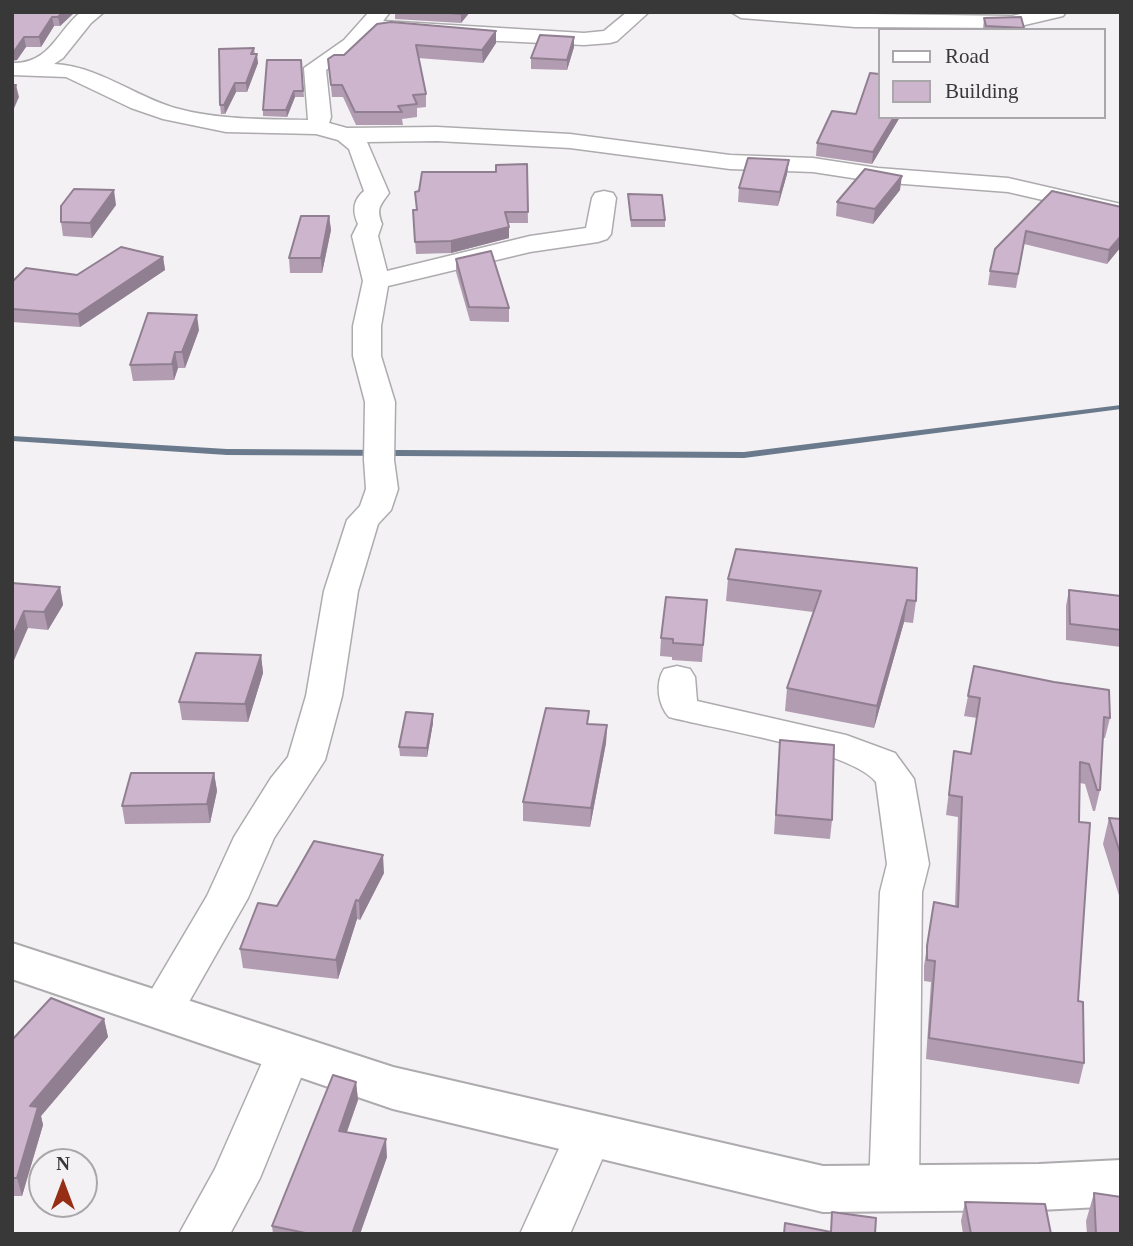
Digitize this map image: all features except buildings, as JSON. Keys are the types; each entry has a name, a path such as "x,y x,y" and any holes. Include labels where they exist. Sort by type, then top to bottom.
{"street":[{"path":"23,69 56,54 84,19 94,12"},
{"path":"317,127 320,117 315,68 351,44 380,12"},
{"path":"365,29 392,26 458,33 584,39 610,37 639,12"},
{"path":"741,12 855,22 1012,22 1056,12"},
{"path":"23,69 67,71 82,75 139,103 199,121 317,127 346,135 437,134 570,141 730,162 813,165 892,176 1008,185 1121,211"},
{"path":"160,1011 227,898 254,837 285,787 306,760 324,696 341,591 363,520 375,510 382,489 379,460 380,402 367,356 368,326 376,281 365,236 370,224 365,212 369,199 377,193 359,146 346,135"},
{"path":"376,281 530,244 598,234 604,198"},
{"path":"677,677 678,706 682,709 846,747 881,762 895,779 908,864 901,892 894,1188"},
{"path":"18,970 160,1011 393,1088 823,1189 1039,1187 1121,1183"},
{"path":"204,1234 236,1178 288,1053"},
{"path":"545,1234 589,1134"}],"waterway":[{"path":"12,438 227,452 744,455 1121,407"}]}
